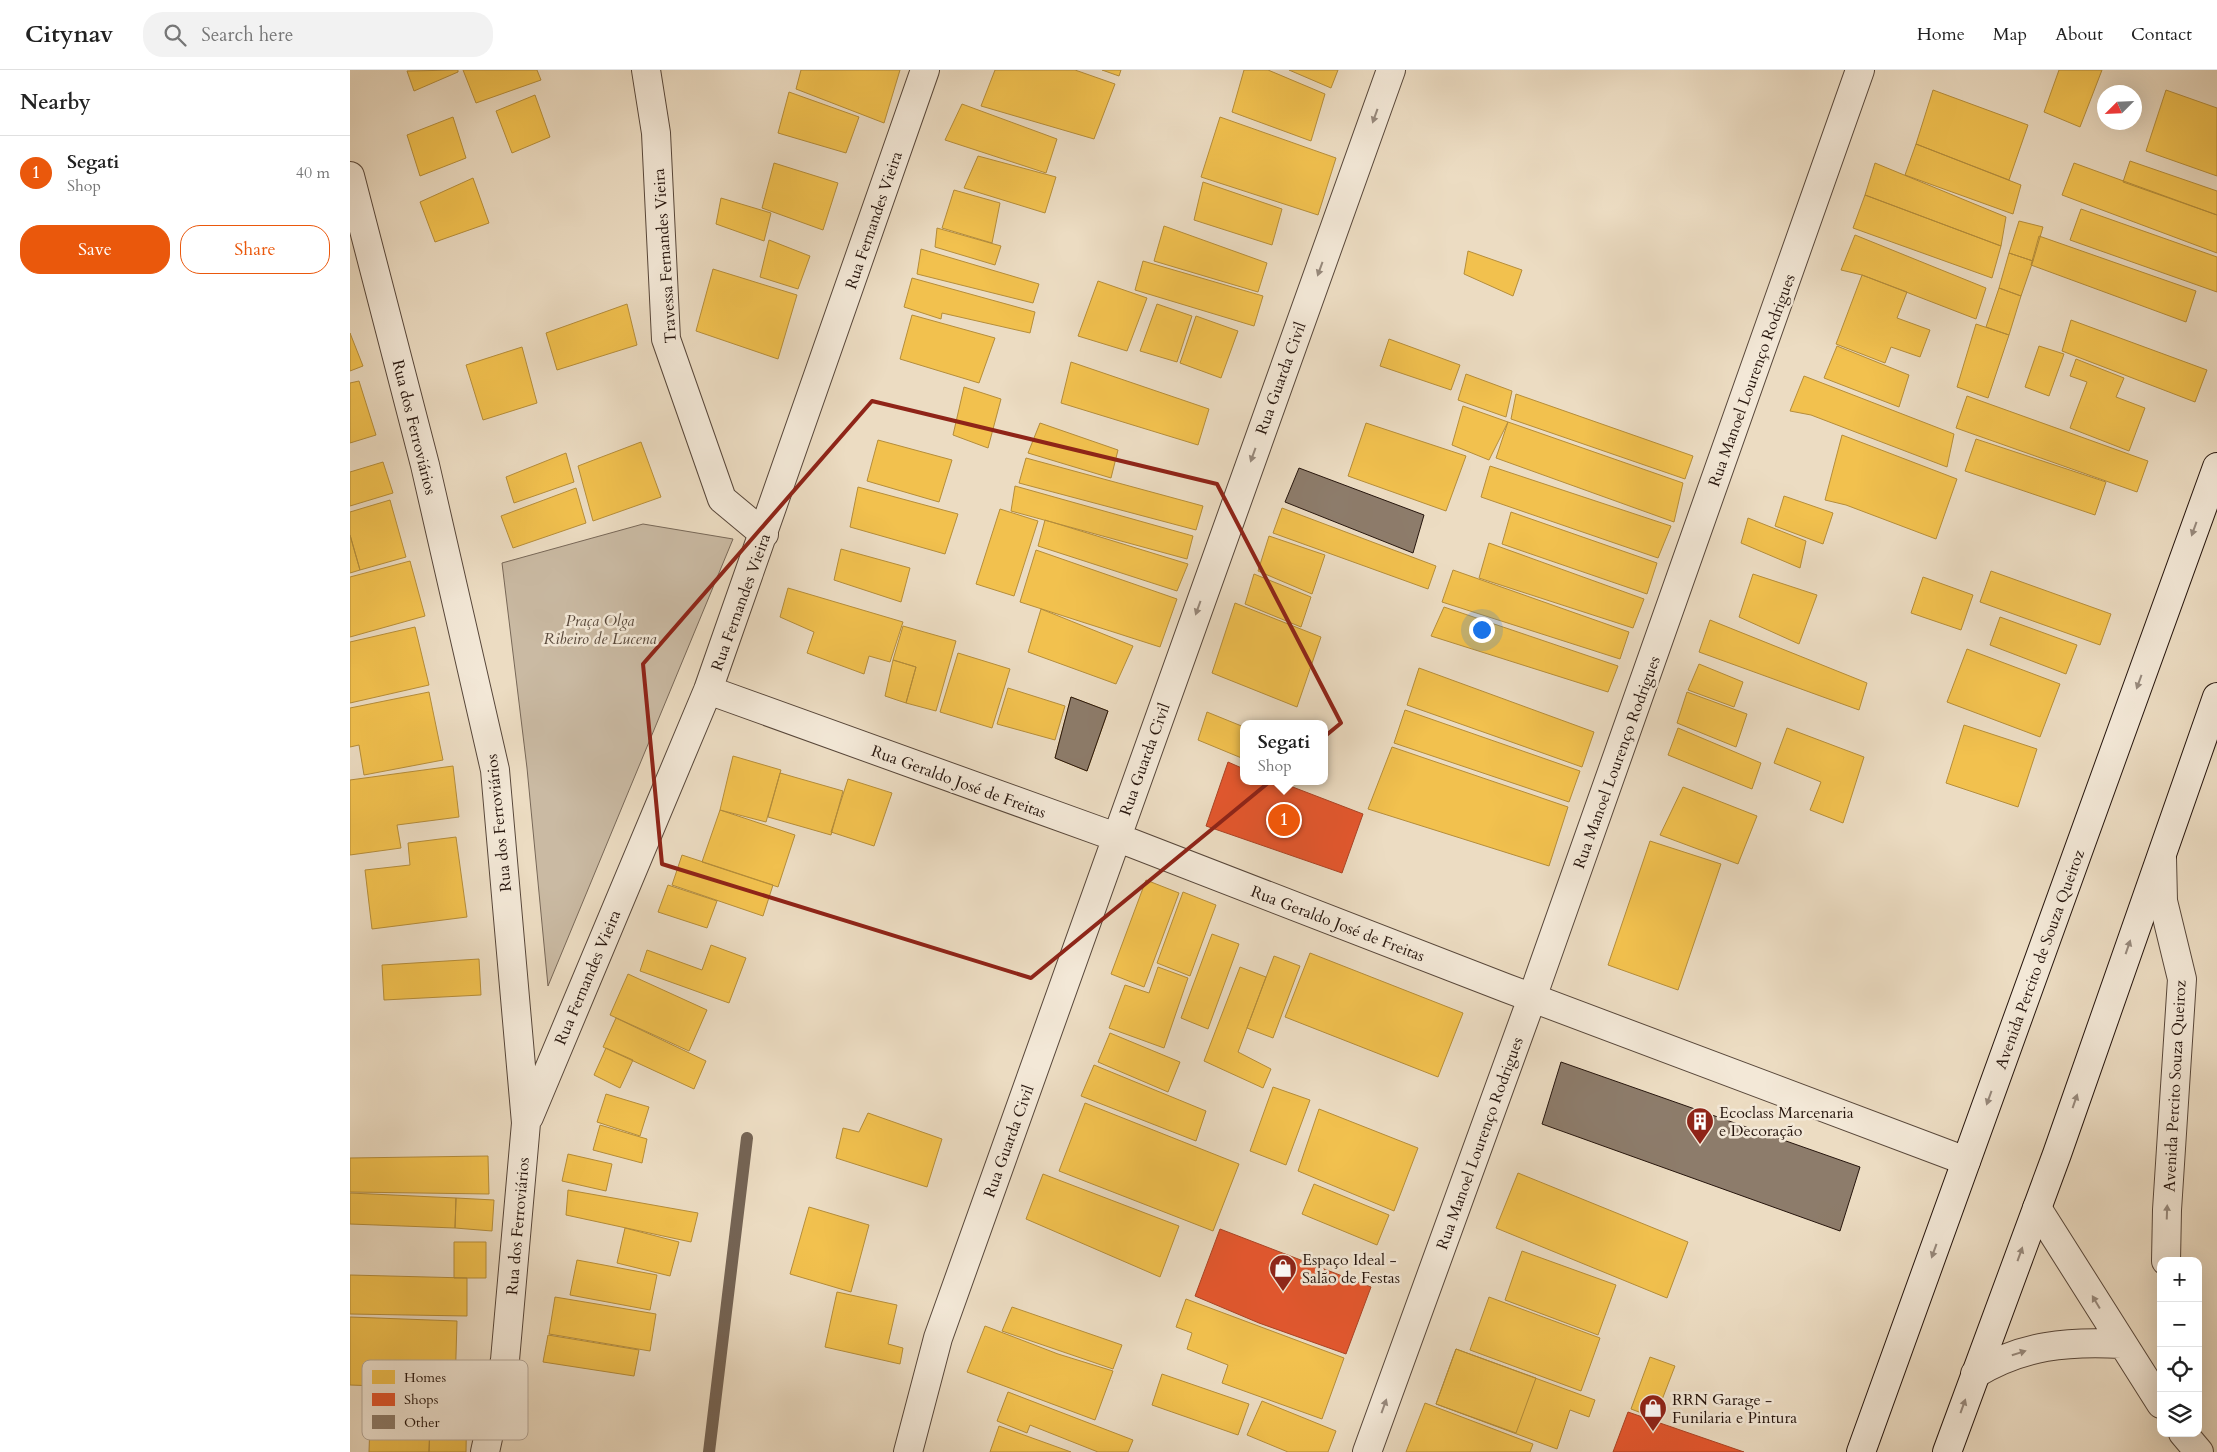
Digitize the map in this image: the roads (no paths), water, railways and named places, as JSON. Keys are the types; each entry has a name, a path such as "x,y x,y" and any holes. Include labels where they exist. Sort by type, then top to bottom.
{"street":[{"name":"Travessa Fernandes Vieira","path":"646,70 656,133 666,339 722,499 764,534"},
{"name":"Rua Fernandes Vieira","path":"526,1124 708,690 925,70"},
{"name":"Rua Guarda Civil","path":"908,1452 938,1338 1391,70"},
{"name":"Rua Manoel Lourenço Rodrigues","path":"1367,1452 1532,998 1860,70"},
{"name":"Rua dos Ferroviários","path":"350,176 425,465 495,770 526,1124 505,1360"},
{"name":"Avenida Percito de Souza Queiroz","path":"1861,1452 2217,467"},
{"name":"Rua Geraldo José de Freitas","path":"708,690 1116,837 1532,998 1966,1161"},
{"path":"1947,1452 2037,1208 2217,697"},
{"name":"Avenida Percito Souza Queiroz","path":"2161,852 2163,901 2182,979 2167,1210 2166,1257"},
{"path":"2037,1208 2157,1398"},
{"path":"1975,1374 2004,1358 2043,1347 2091,1342 2122,1344"},
{"path":"2169,1437 2172,1452"},
{"path":"2186,1437 2199,1452"}],"waterway":[{"path":"709,1452 747,1138"}],"place":[{"name":"Segati","path":"1284,820"},
{"name":"Ecoclass Marcenaria e Decoração","path":"1700,1145"},
{"name":"Espaço Ideal - Salão de Festas","path":"1283,1292"},
{"name":"RRN Garage - Funilaria e Pintura","path":"1653,1432"}],"park label":[{"name":"Praça Olga Ribeiro de Lucena","path":"600,629"}]}
